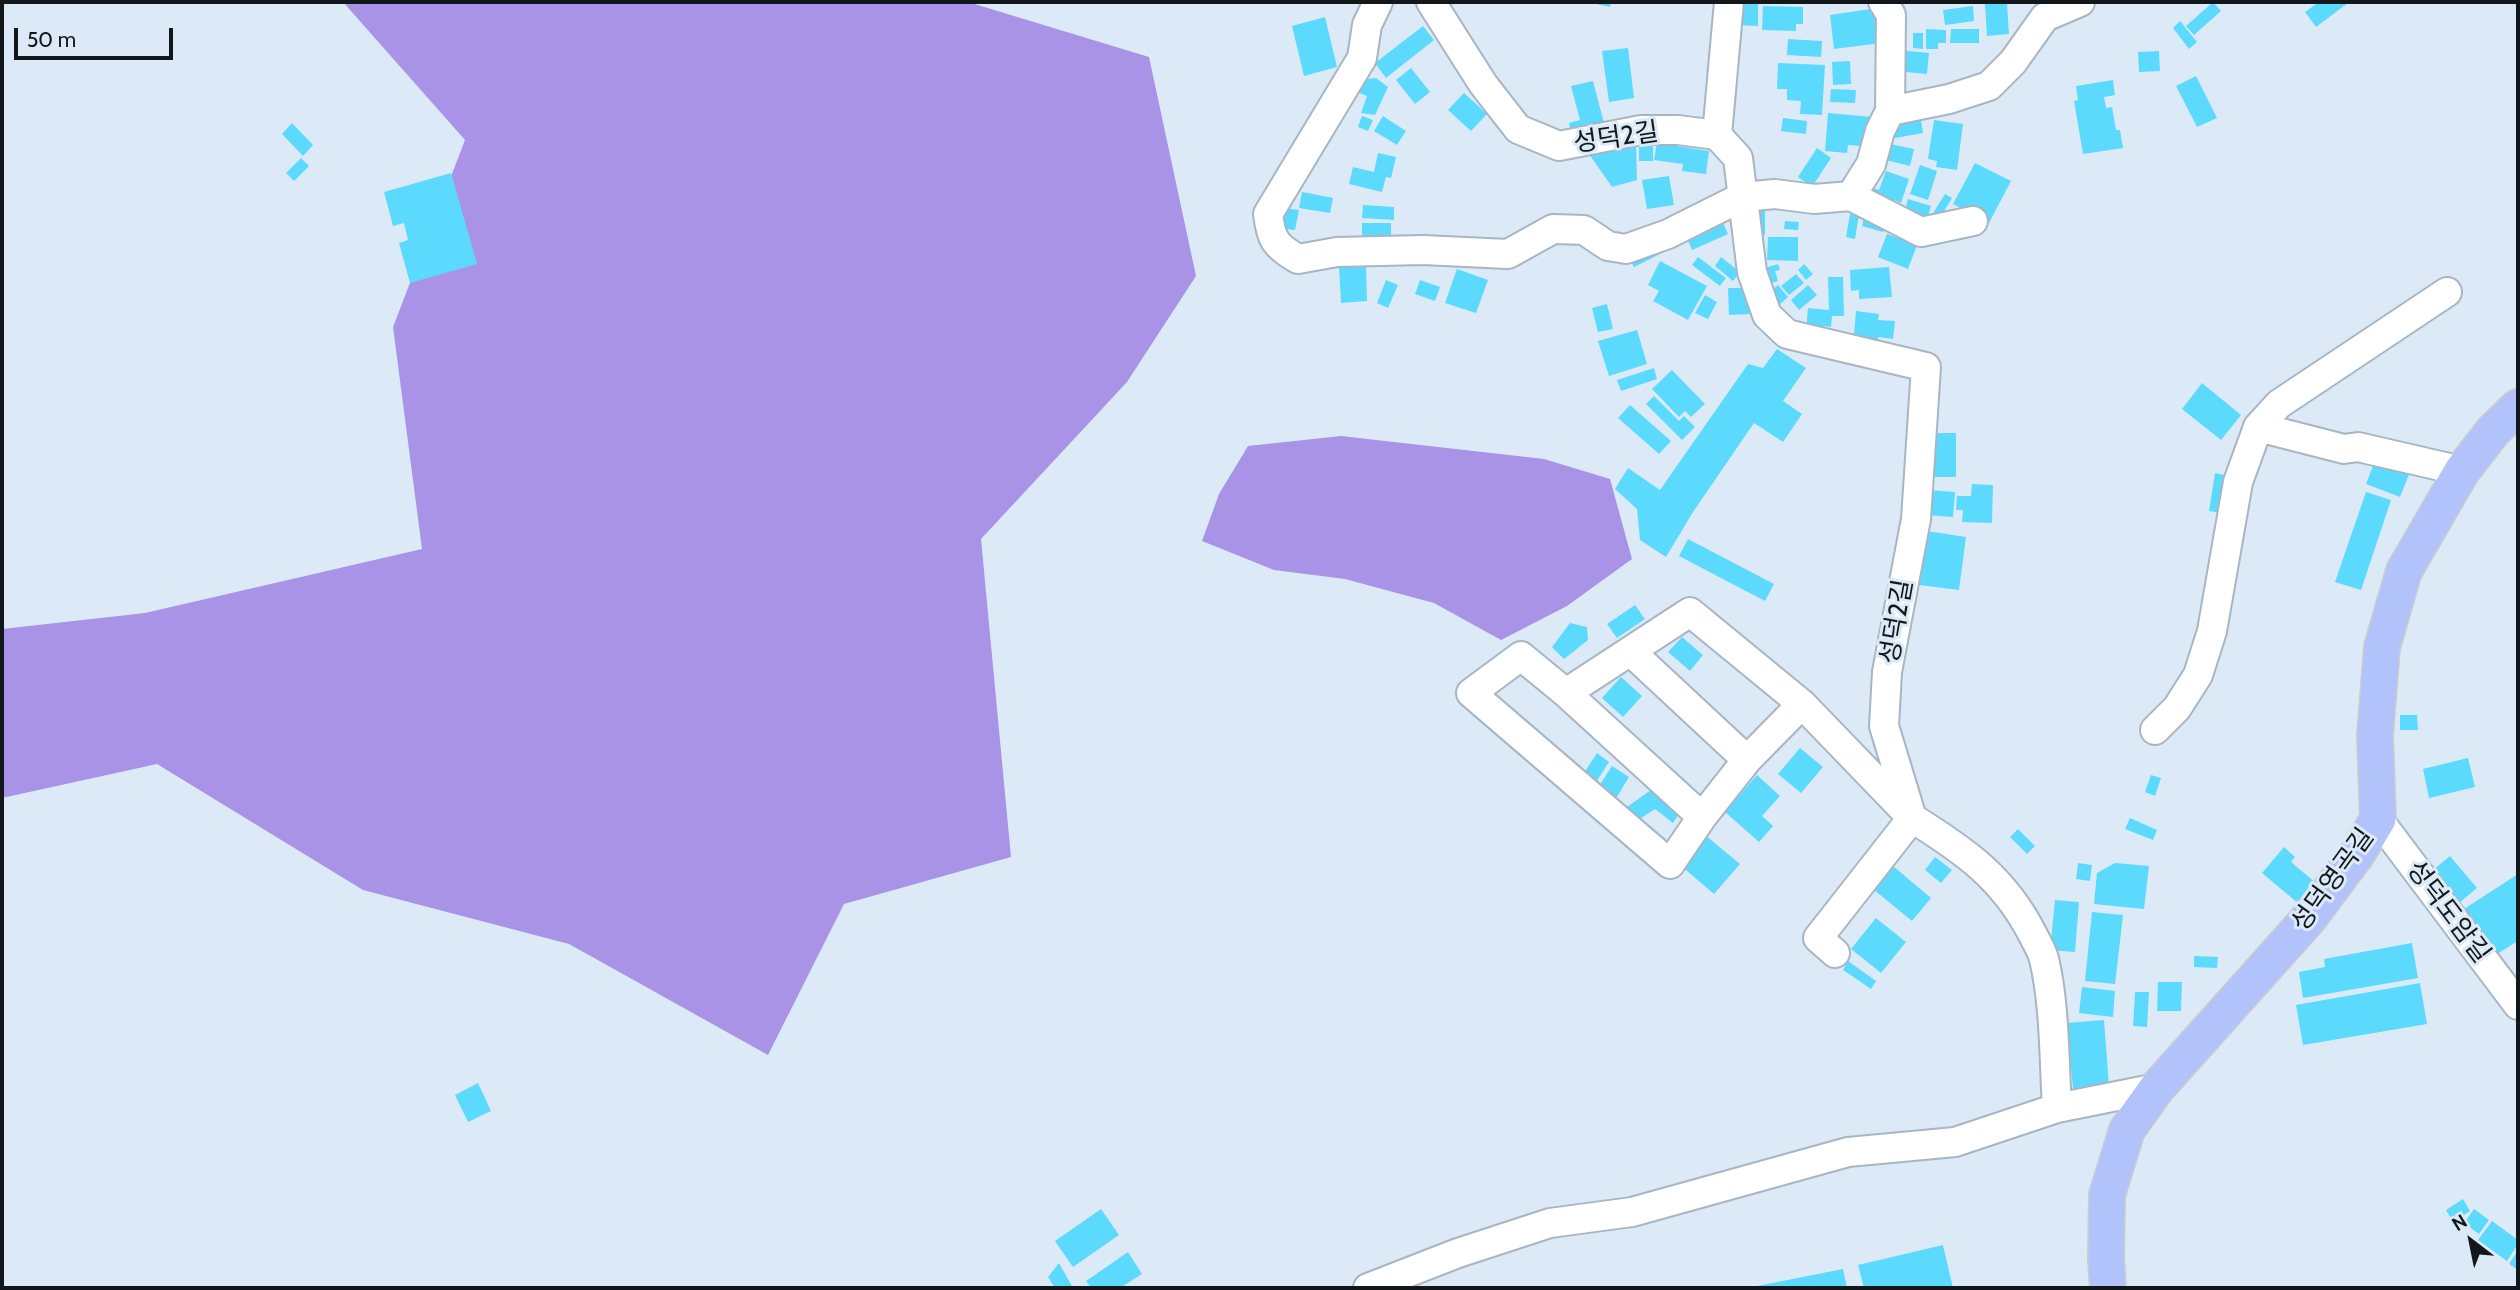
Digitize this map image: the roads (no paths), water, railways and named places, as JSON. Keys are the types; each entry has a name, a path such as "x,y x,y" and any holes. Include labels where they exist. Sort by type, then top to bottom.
{"main road":[{"name":"성덕영곡길","path":"2108,1288 2107,1195 2127,1130 2157,1088 2310,917 2357,854 2378,819 2375,735 2382,646 2404,571 2462,471 2493,431 2518,407"}],"street":[{"path":"1378,2 1367,25 1362,58 1268,214 1271,235 1282,250 1298,259 1337,252 1423,250 1508,254 1553,229 1584,230 1608,246 1626,249 1668,234 1742,197 1775,194 1814,199 1851,196 1921,232 1973,221"},
{"name":"성덕2길","path":"1432,2 1483,85 1518,129 1559,146 1641,130 1678,130 1717,135 1738,159 1752,272 1766,315 1787,334 1926,366 1916,519 1887,672 1884,726 1912,818"},
{"path":"1717,135 1729,2"},
{"path":"1851,196 1871,164 1889,110 1891,15 1883,2"},
{"path":"1889,110 1949,99 1989,86 2013,62 2045,17 2073,3"},
{"path":"2155,730 2177,708 2198,675 2213,631 2238,482 2258,427 2280,404 2447,292"},
{"path":"2258,427 2344,449 2358,447 2462,471"},
{"path":"1566,693 1690,612 1802,704 1912,818 1945,838 1991,874 2023,916 2044,957 2050,999 2057,1108"},
{"path":"1630,651 1747,760"},
{"path":"1702,817 1566,693 1521,656 1471,693 1670,863 1747,760 1802,704"},
{"path":"1835,953 1818,938 1912,818"},
{"name":"성덕도암길","path":"2378,819 2518,1005"},
{"path":"1368,1288 1458,1253 1549,1223 1632,1212 1848,1152 1955,1142 2057,1108 2157,1088"}]}
